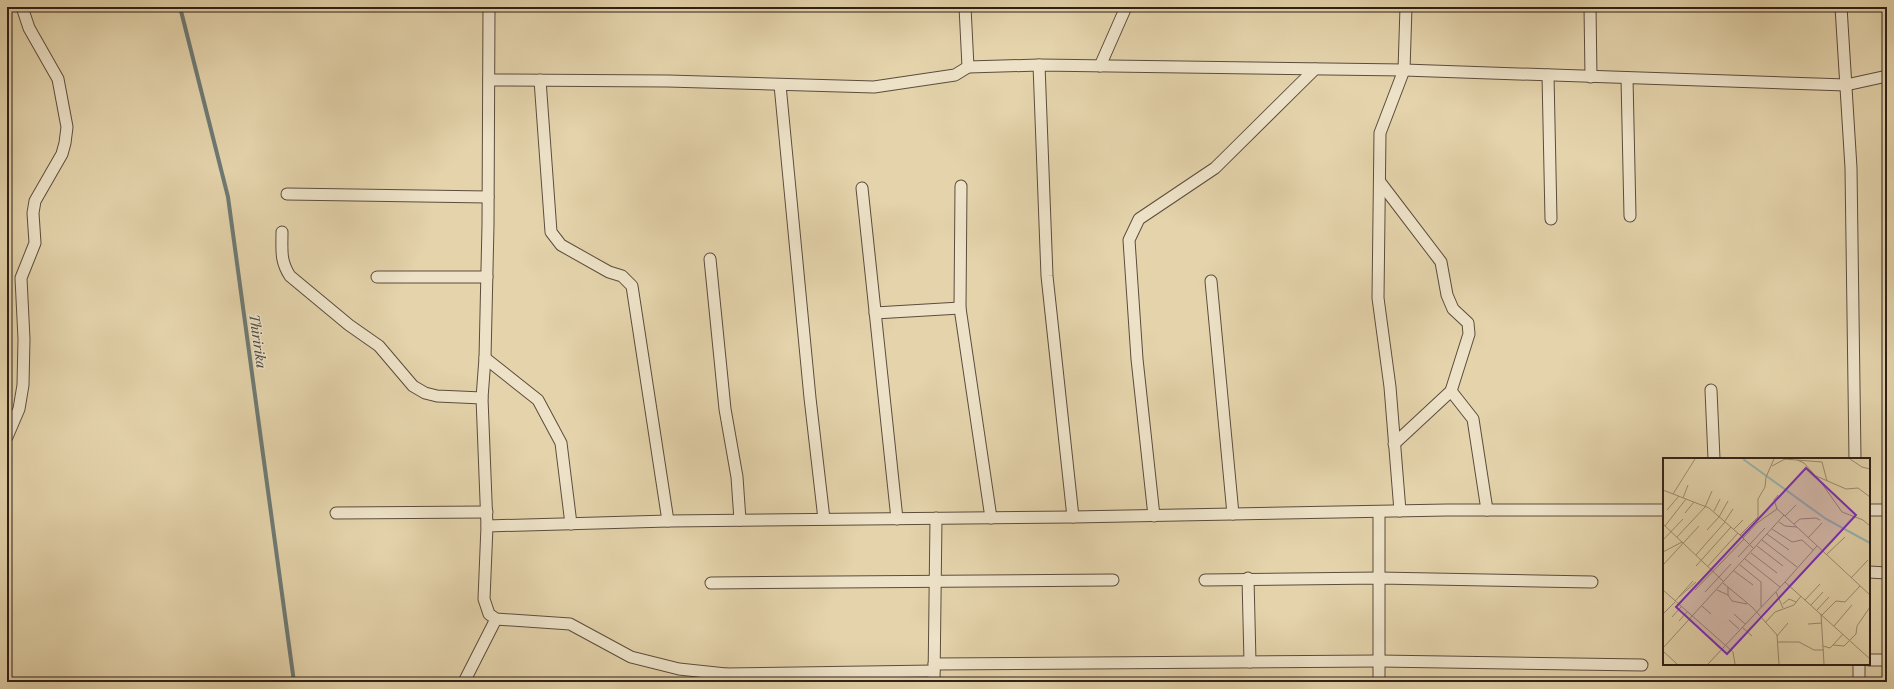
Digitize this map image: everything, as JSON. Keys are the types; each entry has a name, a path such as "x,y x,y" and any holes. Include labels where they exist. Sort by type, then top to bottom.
{"street":[{"path":"7,437 19,409 23,385 24,339 21,278 35,243 33,213 35,201 62,154 66,143 67,127 58,79 29,28 22,7"},
{"path":"489,7 487,277 485,358 482,398 487,512 484,599 489,614 496,619 570,624 631,656 679,669 726,678 1250,662 1379,661 1642,665"},
{"path":"965,7 968,67"},
{"path":"1100,66 1126,7"},
{"path":"1400,511 1390,387 1378,298 1380,133 1404,70 1406,7"},
{"path":"1590,7 1591,77"},
{"path":"1841,7 1851,168 1855,458"},
{"path":"489,80 668,81 874,88 955,76 968,67 1039,65 1404,70 1846,85 1887,76"},
{"path":"1039,65 1047,276 1073,517"},
{"path":"1154,516 1136,359 1129,240 1139,219 1215,168 1315,69"},
{"path":"1548,75 1551,219"},
{"path":"1627,78 1630,216"},
{"path":"540,80 550,232 561,245 609,272 622,276 632,286 668,520"},
{"path":"780,84 810,398 824,519"},
{"path":"1380,182 1441,262 1447,295 1453,309 1468,323 1469,334 1451,391 1394,444"},
{"path":"962,186 960,308 991,518"},
{"path":"862,188 897,519"},
{"path":"287,194 488,197"},
{"path":"282,232 282,258 284,267 290,276 349,325 379,346 413,386 425,393 437,396 482,398"},
{"path":"710,259 725,409 737,477 740,520"},
{"path":"377,277 487,277"},
{"path":"1211,281 1234,514"},
{"path":"875,313 960,308"},
{"path":"485,358 538,400 561,443 571,524"},
{"path":"1711,390 1714,458"},
{"path":"1451,391 1473,419 1487,510"},
{"path":"487,526 668,520 1073,517 1487,510 1663,510"},
{"path":"1870,510 1887,510"},
{"path":"336,513 487,512"},
{"path":"1379,512 1379,682"},
{"path":"934,672 936,518"},
{"path":"1870,572 1887,573"},
{"path":"1248,578 1250,662"},
{"path":"1205,580 1248,578 1379,578 1592,582"},
{"path":"710,583 935,583 1113,580"},
{"path":"464,682 496,619"},
{"path":"1870,660 1887,660"},
{"path":"1859,665 1859,682"}],"waterway":[{"name":"Thiririka","path":"180,7 228,197 294,682"}]}
